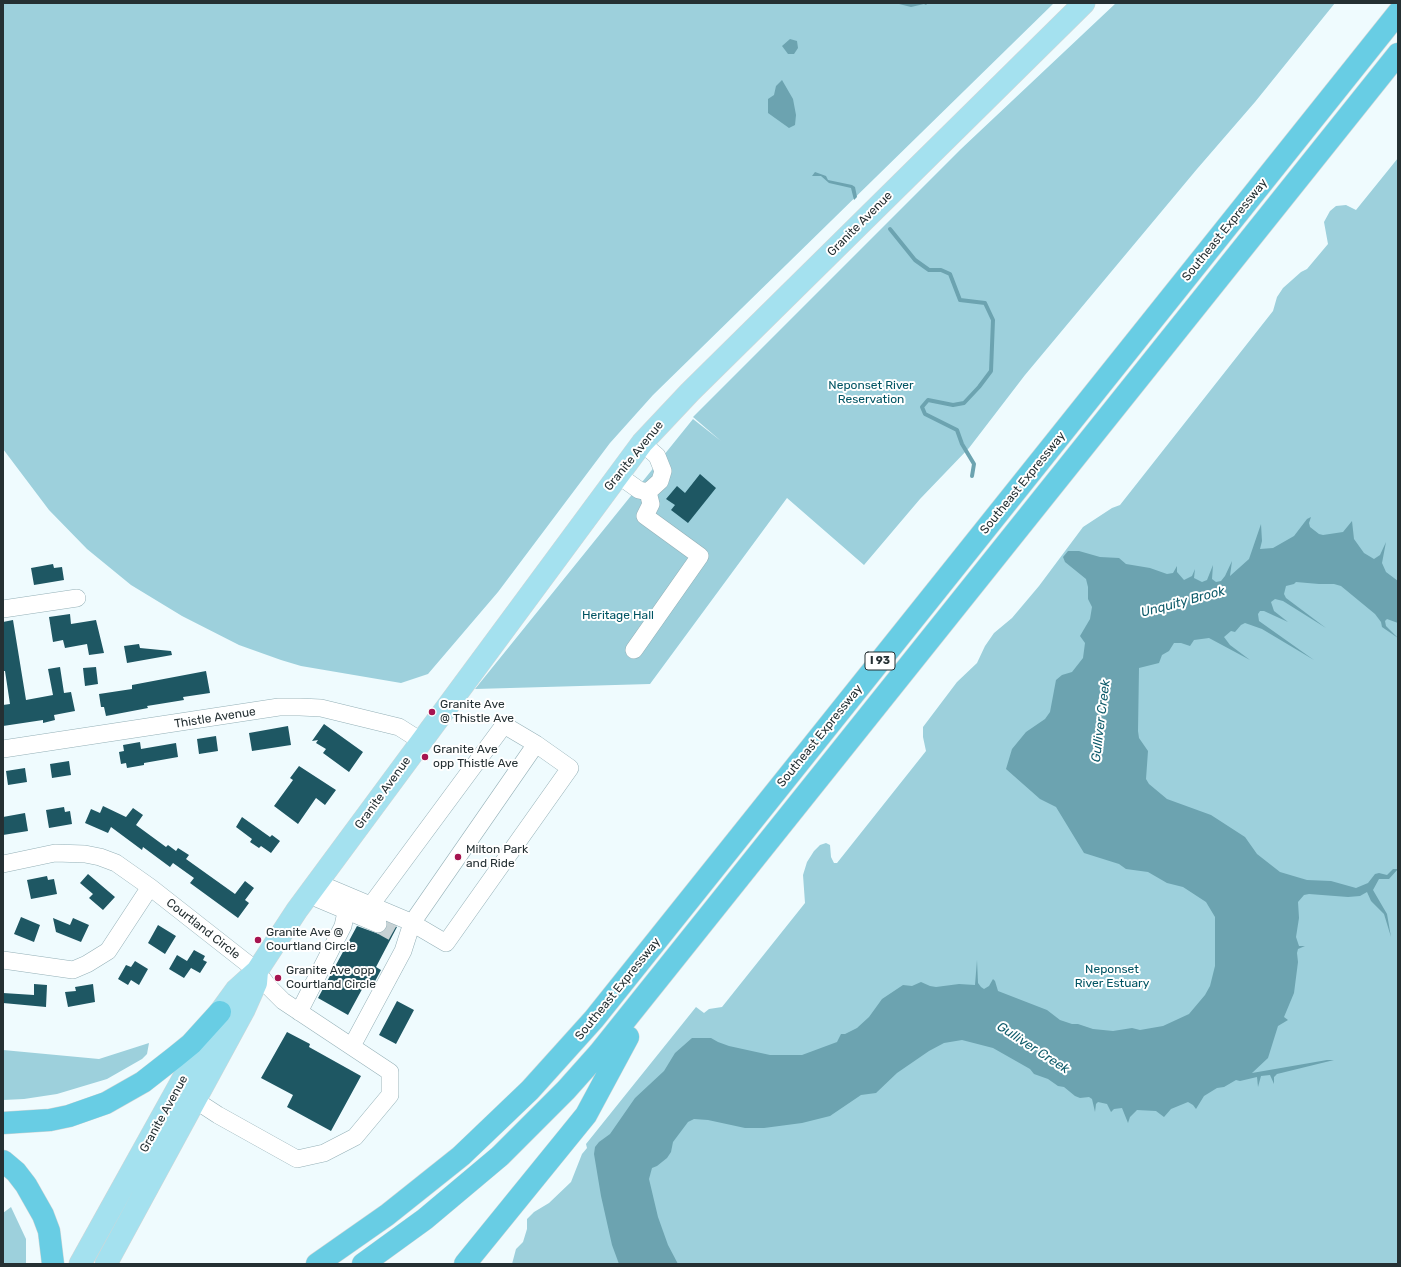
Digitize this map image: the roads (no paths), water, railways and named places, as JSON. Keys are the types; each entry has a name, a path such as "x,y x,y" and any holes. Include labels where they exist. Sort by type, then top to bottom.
{"highway":[{"name":"Southeast Expressway","path":"317,1264 388,1215 461,1156 530,1090 594,1019 1398,13"},
{"name":"I 93","path":"337,1264 394,1224 468,1164 538,1098 598,1032 1398,31"},
{"name":"I 93","path":"363,1264 425,1219 500,1156 599,1053 1398,54"},
{"path":"384,1264 457,1208 508,1164 575,1098 628,1037 1398,77"},
{"path":"3,1124 50,1120 106,1103 143,1082 175,1057 195,1040 220,1012"},
{"path":"465,1264 586,1115 628,1037"},
{"path":"3,1161 16,1172 26,1185 43,1215 49,1231 53,1264"}],"main road":[{"name":"Granite Avenue","path":"80,1264 220,1012 236,990 257,971 313,889 642,443 701,381 1084,3"},
{"name":"Granite Avenue","path":"106,1264 244,1010 256,983 257,971"}],"street":[{"path":"642,443 657,456 663,471 660,481 648,492"},
{"path":"618,475 639,490 648,492"},
{"path":"634,650 700,556 645,516 650,504 648,492"},
{"path":"3,609 77,598"},
{"name":"Thistle Avenue","path":"3,749 279,708 300,707 321,708 399,727 422,741"},
{"path":"313,889 372,906 412,923 446,943 570,768 536,744 504,725 372,906"},
{"path":"352,1046 400,937 412,923 536,744"},
{"name":"Courtland Circle","path":"3,864 55,853 85,854 100,857 116,863 150,887 257,971 268,986 283,1001 390,1072 390,1095 355,1137 324,1153 297,1160 218,1115 195,1100"},
{"path":"3,960 73,970 87,964 108,951 150,887"},
{"path":"313,889 346,912 378,924"},
{"path":"299,1012 343,926 346,912"}],"water":[{"path":"895,3 928,3 926,5 924,4 911,7"},
{"path":"790,39 797,41 798,48 794,54 788,54 782,46"},
{"path":"782,80 793,99 796,115 795,125 789,128 768,113 768,99 774,95 776,86"},
{"path":"815,172 826,176 828,180 852,185 855,187 857,197 854,200 851,188 829,183 821,176 812,176"},
{"path":"1311,517 1309,523 1310,527 1319,534 1323,535 1343,532 1352,521 1354,539 1364,553 1374,559 1380,555 1386,542 1382,563 1386,572 1398,581 1398,623 1387,619 1385,621 1386,626 1398,638 1382,627 1381,622 1375,614 1341,586 1334,584 1296,582 1286,586 1284,594 1286,598 1326,628 1283,601 1275,599 1271,602 1274,611 1288,622 1264,611 1260,611 1258,614 1259,621 1314,660 1262,629 1245,623 1235,632 1231,631 1224,637 1230,645 1250,660 1209,638 1194,640 1190,646 1181,643 1174,643 1169,651 1162,655 1159,663 1139,668 1138,731 1139,738 1148,751 1146,779 1149,784 1167,799 1211,815 1245,837 1257,854 1280,872 1307,880 1331,881 1356,888 1368,883 1375,874 1379,873 1387,875 1393,869 1398,869 1389,879 1379,879 1373,890 1387,914 1391,937 1384,914 1371,901 1367,892 1360,896 1348,897 1309,894 1304,895 1298,902 1299,918 1296,937 1299,946 1305,946 1298,949 1297,953 1298,962 1294,993 1284,1017 1288,1020 1278,1026 1268,1058 1252,1073 1334,1060 1277,1074 1274,1077 1274,1084 1270,1075 1261,1076 1258,1087 1257,1077 1240,1081 1236,1080 1224,1087 1217,1088 1204,1096 1196,1109 1188,1102 1171,1109 1164,1117 1156,1111 1137,1110 1130,1117 1128,1123 1122,1108 1114,1109 1111,1112 1107,1104 1098,1102 1096,1104 1095,1112 1092,1099 1089,1097 1080,1098 1075,1096 1064,1087 1058,1086 1048,1079 1034,1074 1030,1069 993,1048 962,1040 944,1043 929,1051 897,1073 876,1093 861,1095 830,1116 802,1123 764,1128 745,1128 708,1120 694,1119 688,1122 673,1142 671,1152 667,1158 652,1168 649,1179 658,1217 668,1245 678,1264 619,1264 612,1245 601,1196 594,1154 595,1147 610,1134 635,1098 664,1071 675,1053 692,1038 711,1038 729,1046 770,1055 802,1055 837,1042 841,1034 845,1034 857,1028 869,1017 882,999 903,985 912,986 921,982 936,987 959,984 975,985 977,960 978,983 981,987 984,989 989,986 993,979 998,991 1047,1010 1060,1020 1072,1024 1078,1024 1093,1029 1113,1031 1132,1028 1140,1030 1163,1026 1189,1014 1205,995 1210,986 1215,966 1215,917 1206,902 1183,887 1167,883 1148,872 1126,869 1119,864 1084,853 1056,807 1040,799 1006,769 1012,749 1026,732 1045,719 1050,712 1056,680 1062,675 1072,672 1083,658 1085,643 1080,636 1090,619 1092,607 1088,599 1086,579 1065,562 1063,557 1068,551 1079,551 1100,557 1119,558 1126,564 1150,568 1167,574 1173,573 1177,566 1177,572 1184,580 1192,576 1195,569 1194,578 1202,582 1207,580 1213,565 1212,579 1216,582 1221,581 1225,576 1232,561 1230,576 1249,559 1261,524 1262,541 1260,549 1273,548 1294,536 1307,519"}],"waterway":[{"path":"890,229 915,260 929,270 941,270 950,274 960,300 985,303 993,320 991,371 979,387 964,403 953,405 928,400 922,407 925,414 957,430 962,444 974,464 972,476"}],"tunnel":[{"path":"378,924 394,933"}],"place":[{"name":"Granite Ave @ Thistle Ave","path":"432,712"},
{"name":"Granite Ave opp Thistle Ave","path":"425,757"},
{"name":"Milton Park and Ride","path":"458,857"},
{"name":"Granite Ave @ Courtland Circle","path":"258,940"},
{"name":"Granite Ave opp Courtland Circle","path":"278,978"}],"park label":[{"name":"Neponset River Reservation","path":"871,393"},
{"name":"Heritage Hall","path":"618,616"},
{"name":"Neponset River Estuary","path":"1112,977"}],"water label":[{"name":"Unquity Brook","path":"1183,602"},
{"name":"Gulliver Creek","path":"1101,721"},
{"name":"Gulliver Creek","path":"1033,1048"}]}
